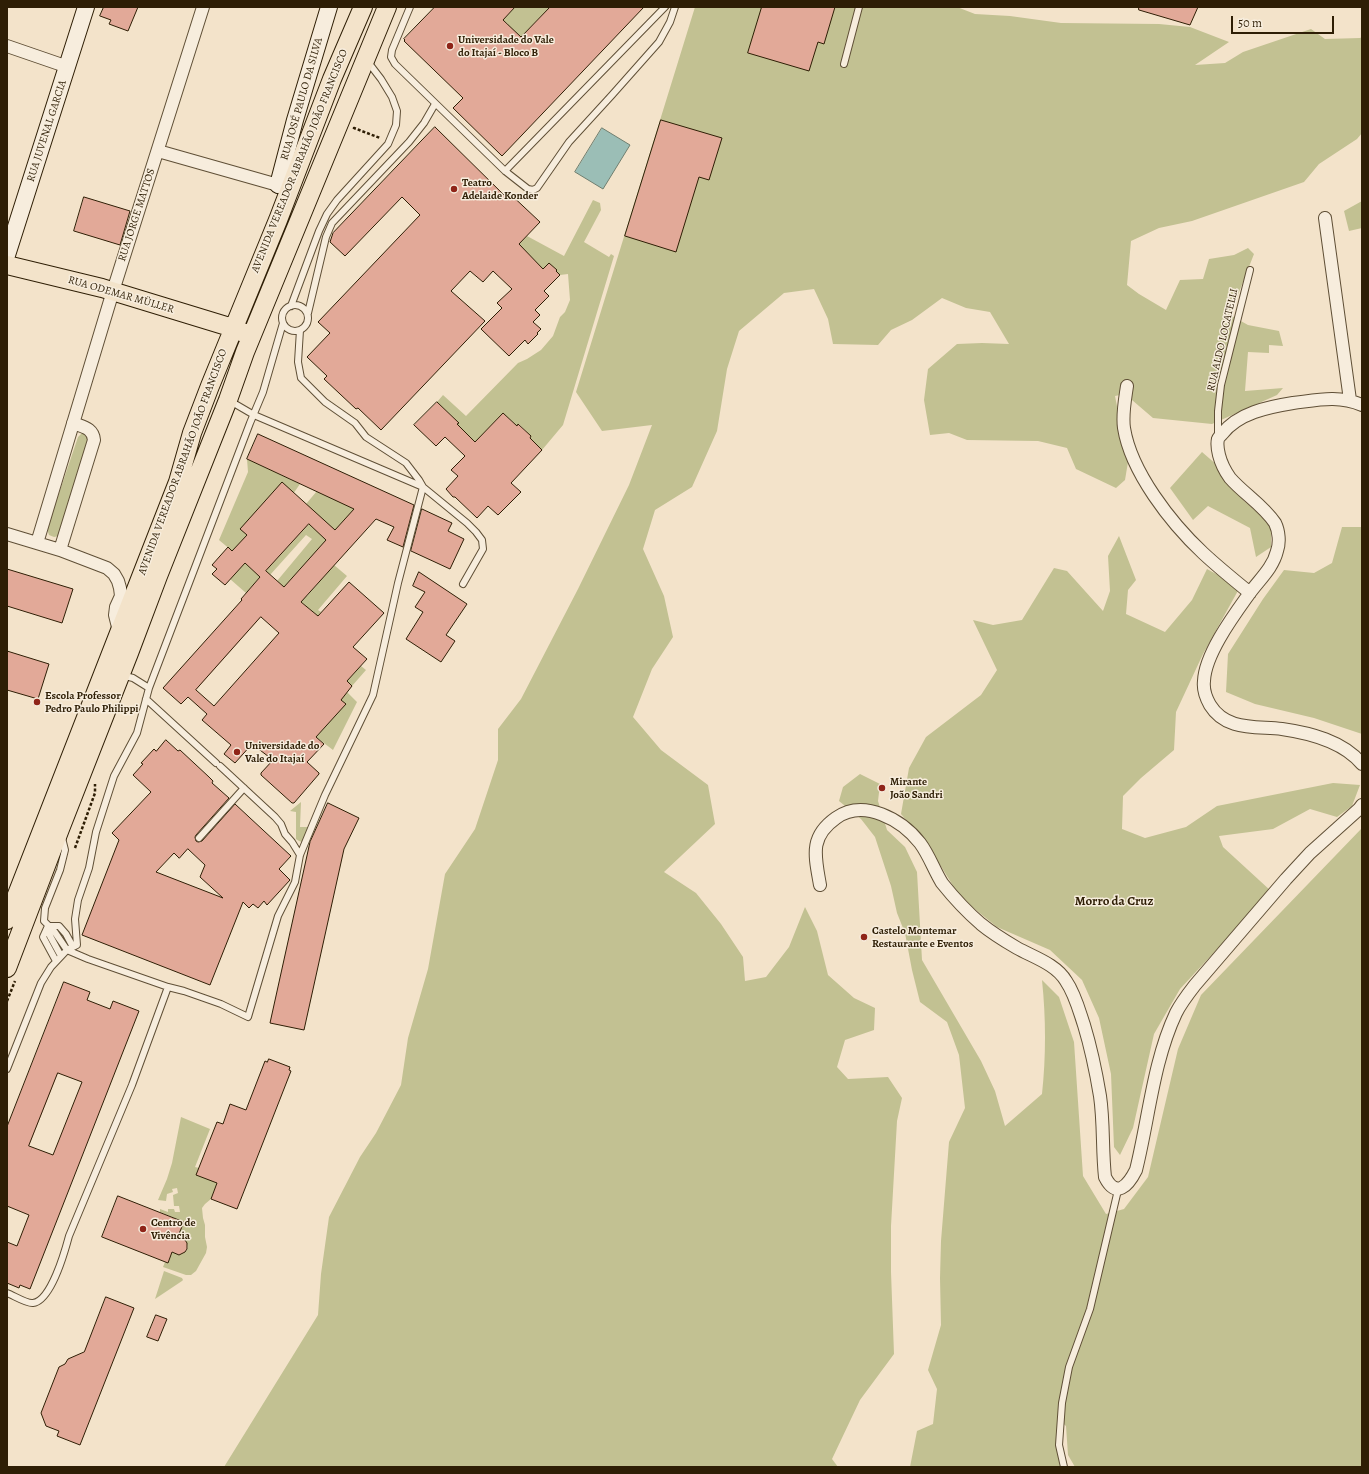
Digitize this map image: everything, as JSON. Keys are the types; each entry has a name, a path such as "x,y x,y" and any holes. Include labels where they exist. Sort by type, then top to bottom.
{"main road":[{"name":"RUA JUVENAL GARCIA","path":"7,255 86,7"},
{"name":"RUA JOSÉ PAULO DA SILVA","path":"278,185 295,120 329,7"},
{"name":"AVENIDA VEREADOR ABRAHÃO JOÃO FRANCISCO","path":"7,920 178,482 195,426 233,328 278,220 312,128 363,7"},
{"name":"AVENIDA VEREADOR ABRAHÃO JOÃO FRANCISCO","path":"7,968 158,576 228,400 248,344 387,7"},
{"path":"278,185 278,220"},
{"name":"RUA ODEMAR MÜLLER","path":"7,265 113,291 233,328 248,344"}],"street":[{"name":"RUA JORGE MATTOS","path":"37,543 113,291 203,7"},
{"path":"7,46 68,66"},
{"path":"158,151 278,185"},
{"path":"1325,218 1350,400"},
{"path":"1127,386 1123,409 1124,428 1130,450 1140,473 1155,497 1188,538 1203,554 1250,593"},
{"path":"1362,405 1350,400 1322,399 1278,406 1258,411 1239,419 1227,426 1218,439 1218,452 1221,464 1230,477 1268,514 1276,525 1279,539 1277,551 1269,568 1224,632 1206,667 1204,686 1209,704 1217,714 1226,721 1240,726 1281,729 1306,733 1344,749 1357,758 1362,764"},
{"path":"60,550 94,440 94,434 90,430 73,423"},
{"path":"7,534 60,550 107,568 114,574 118,581 121,596 116,607 115,614 119,631"},
{"path":"820,885 816,857 817,838 826,825 839,815 857,809 872,811 891,819 914,836 921,845 941,881 964,908 983,926 1016,947 1048,964 1066,979 1079,1008 1100,1096 1105,1177 1114,1189 1118,1190 1132,1179 1136,1170 1159,1060 1171,1025 1182,1002 1286,879 1310,853 1359,809 1362,804"}],"lane":[{"path":"410,7 392,50 392,57 395,64 505,171 528,189 533,190 537,188 569,142 658,42 670,22 675,7"},
{"path":"505,171 665,7"},
{"path":"844,64 859,7"},
{"path":"7,1069 41,984 50,967 70,948 77,945 75,919 78,900 89,868 96,832 114,776 137,733 149,688 263,392 283,323 284,313 291,306 319,231 327,214 337,200 388,144 396,125 397,111 392,97 381,79 365,58"},
{"path":"283,323 290,330 300,330 307,323 326,237 332,223 410,142 424,124 435,104"},
{"name":"RUA ALDO LOCATELLI","path":"1218,439 1218,411 1221,385 1250,270"},
{"path":"291,306 301,306 308,313"},
{"path":"60,828 65,850 60,870 45,908 44,921 48,926 70,948 88,960 221,1004 248,1017 278,916 295,882 300,856 325,795 373,695 398,583 423,487 406,463 366,437 355,423 325,402 301,378 298,362 300,330"},
{"path":"228,400 254,415 423,487 467,523 482,540 483,549 463,584"},
{"path":"120,675 133,678 149,688"},
{"path":"146,699 244,788 280,824 300,856"},
{"path":"199,838 244,788"},
{"path":"48,926 44,937 59,958"},
{"path":"7,1293 31,1303 39,1302 46,1294 62,1261 69,1236 132,1085 168,987"},
{"path":"1064,1467 1059,1445 1062,1403 1070,1367 1090,1309 1118,1190"}],"path":[{"path":"352,135 354,128 383,140 388,144"}],"shaded area":[{"path":"515,7 550,7 506,52 508,24 503,20"},
{"path":"695,7 957,7 975,14 1010,16 1061,23 1159,24 1190,27 1229,42 1195,65 1225,63 1243,52 1311,29 1325,39 1362,37 1362,133 1357,139 1319,164 1304,182 1192,221 1159,228 1131,241 1127,285 1166,310 1180,280 1203,279 1209,259 1234,255 1248,248 1254,254 1230,315 1248,325 1279,331 1283,346 1269,345 1269,353 1248,352 1245,391 1283,388 1277,395 1212,424 1153,418 1125,394 1115,396 1128,462 1125,480 1116,488 1076,469 1067,448 1038,441 967,440 949,433 930,435 924,400 928,369 957,344 1009,344 990,312 966,308 942,298 912,320 891,330 878,345 833,344 828,319 814,289 784,293 739,331 727,369 717,431 692,487 655,510 643,549 664,596 673,637 652,669 633,717 661,750 708,785 715,824 664,872 696,893 721,924 743,957 745,981 766,977 789,947 805,907 817,931 828,975 854,998 875,1008 874,1030 845,1040 837,1067 848,1079 888,1077 902,1098 897,1121 891,1226 894,1354 860,1400 832,1459 838,1467 224,1467 318,1315 321,1274 329,1217 360,1157 376,1133 401,1085 408,1038 428,969 445,874 475,829 498,760 498,729 521,699 578,589 629,485 652,425 602,431 576,392"},
{"path":"593,200 600,203 601,210 584,242 609,257 611,254 614,256 563,425 542,450 519,424 517,426 503,413 475,442 457,424 458,422 437,402 443,395 466,416 518,363 541,350 553,336 560,317 565,312 570,300 568,274 560,275 549,263 543,269 527,253 494,271 527,236 564,256"},
{"path":"1362,201 1362,228 1349,231 1344,211"},
{"path":"83,432 91,438 59,536 54,537 49,535 47,529 78,437"},
{"path":"1202,452 1217,465 1244,501 1271,524 1271,547 1256,557 1250,528 1208,506 1193,520 1170,488"},
{"path":"247,459 300,484 253,540 232,551 219,540 248,472"},
{"path":"317,491 357,510 351,519 348,516 330,536 306,504"},
{"path":"309,524 327,540 284,587 277,581 312,539 306,535 270,575 254,561 276,560"},
{"path":"1342,527 1362,527 1362,734 1314,718 1255,704 1226,692 1228,654 1263,599 1284,570 1314,573 1332,563"},
{"path":"1119,536 1136,580 1128,590 1126,614 1165,632 1192,600 1207,569 1240,587 1203,654 1176,712 1174,750 1141,778 1123,796 1122,829 1145,838 1186,827 1217,806 1333,783 1360,785 1352,806 1337,817 1310,809 1273,829 1219,836 1223,847 1271,891 1180,989 1154,1034 1133,1128 1120,1155 1114,1147 1111,1074 1099,1018 1082,980 1050,950 997,927 960,897 929,847 901,814 909,768 926,737 981,695 997,670 973,620 993,625 1022,620 1054,568 1067,571 1103,611 1110,591 1108,556"},
{"path":"245,563 260,577 246,593 230,579"},
{"path":"334,565 347,576 318,610 321,612 318,616 300,601 305,594 307,596"},
{"path":"361,666 366,670 352,686 347,681"},
{"path":"347,692 357,702 333,750 316,737 345,704 335,695"},
{"path":"860,774 880,784 878,801 887,830 905,847 917,872 922,960 981,1061 995,1091 1005,1126 1042,1094 1045,1037 1042,980 1059,997 1074,1042 1083,1176 1106,1214 1124,1209 1148,1177 1178,1049 1201,995 1362,828 1362,1467 1075,1467 1068,1455 1066,1426 1059,1420 1057,1443 1060,1467 910,1467 917,1431 933,1424 937,1389 928,1370 941,1325 941,1241 949,1142 965,1108 959,1055 947,1022 920,1002 905,933 897,913 891,886 875,837 861,819 839,801 843,787"},
{"path":"301,802 300,827 309,827 302,842 296,839 296,812 290,811"},
{"path":"181,1117 210,1129 195,1167 199,1168 227,1157 211,1199 202,1208 207,1247 206,1253 196,1271 191,1275 186,1275 163,1267 165,1262 168,1263 172,1252 179,1254 183,1253 188,1248 185,1240 178,1236 184,1222 160,1212 160,1209 168,1212 168,1209 174,1209 175,1212 180,1212 179,1206 174,1206 173,1195 178,1193 177,1188 172,1189 173,1192 167,1194 166,1201 158,1200 172,1163"},
{"path":"164,1271 182,1278 183,1280 155,1299"}],"water":[{"path":"602,128 630,145 603,189 575,172"}],"building":[{"path":"104,7 138,7 128,31 109,24 111,20 100,16"},
{"path":"435,7 515,7 503,20 521,37 550,7 644,7 502,156 453,108 463,98 404,41 404,39"},
{"path":"762,7 835,7 824,44 818,42 809,71 748,53"},
{"path":"1139,7 1198,7 1190,25 1139,10"},
{"path":"661,120 722,138 709,180 699,177 676,252 625,236"},
{"path":"435,127 504,195 507,191 540,222 519,244 543,269 549,263 560,275 544,291 549,296 535,310 540,315 533,322 541,329 537,333 538,334 528,344 525,340 509,356 481,329 502,308 497,303 512,289 493,271 483,282 470,271 451,291 485,321 381,430 324,379 327,376 307,357 330,333 318,322 420,215 402,197 345,256 330,242 333,233"},
{"path":"84,197 130,211 120,245 74,231"},
{"path":"437,402 459,423 457,424 475,442 503,413 531,436 530,438 542,450 511,483 521,492 498,515 488,506 477,518 446,489 458,476 451,470 465,456 445,437 436,446 414,425"},
{"path":"258,434 414,505 403,547 387,540 394,527 376,519 301,602 318,616 349,582 384,613 353,647 367,659 347,681 352,686 341,700 346,704 316,737 324,744 307,762 319,774 294,803 292,803 261,775 261,773 273,760 252,744 235,763 224,754 231,745 202,720 207,714 188,697 181,704 163,688 242,600 241,599 260,577 245,563 225,585 212,574 217,569 212,565 228,547 232,551 247,535 240,529 282,482 335,530 354,509 247,459","holes":["309,524 326,540 284,587 266,571","261,617 279,633 214,706 196,690"]},
{"path":"422,509 452,523 448,531 464,539 450,569 411,551"},
{"path":"7,569 73,589 62,623 7,606"},
{"path":"419,572 467,604 446,635 455,641 441,662 406,639 423,612 415,607 425,592 413,586"},
{"path":"7,651 49,664 38,699 7,690"},
{"path":"166,740 178,751 180,750 229,798 196,835 196,841 202,841 235,804 291,856 279,869 290,880 267,905 264,901 258,908 253,904 249,908 243,902 210,985 82,935 119,840 112,833 151,792 133,775 143,764 141,763 154,749 156,751","holes":["188,849 205,865 200,877 223,898 156,872 174,853 179,858"]},
{"path":"328,803 359,818 344,849 304,1030 270,1023 310,842"},
{"path":"64,982 90,992 87,1000 110,1009 113,1001 139,1011 30,1289 20,1285 19,1288 7,1283 7,1242 17,1246 29,1215 7,1206 7,1127","holes":["58,1073 82,1082 53,1155 29,1146"]},
{"path":"269,1059 290,1067 289,1070 291,1071 237,1209 211,1199 217,1183 196,1175 217,1122 223,1124 230,1104 246,1110 265,1061 267,1062"},
{"name":"Centro de Vivência","path":"118,1196 184,1222 178,1236 187,1243 187,1249 185,1252 179,1255 172,1252 168,1263 102,1237"},
{"path":"106,1297 134,1308 80,1445 57,1436 59,1431 46,1426 41,1413 59,1367 65,1364 68,1359 84,1352"},
{"path":"156,1315 167,1319 158,1341 147,1337"}],"place":[{"name":"Universidade do Vale do Itajaí - Bloco B","path":"450,46"},
{"name":"Teatro Adelaide Konder","path":"454,189"},
{"name":"Escola Professor Pedro Paulo Philippi","path":"37,702"},
{"name":"Universidade do Vale do Itajaí","path":"237,752"},
{"name":"Mirante João Sandri","path":"882,788"},
{"name":"Castelo Montemar Restaurante e Eventos","path":"864,937"},
{"name":"Centro de Vivência","path":"143,1229"}],"district":[{"name":"Morro da Cruz","path":"1114,902"}]}
